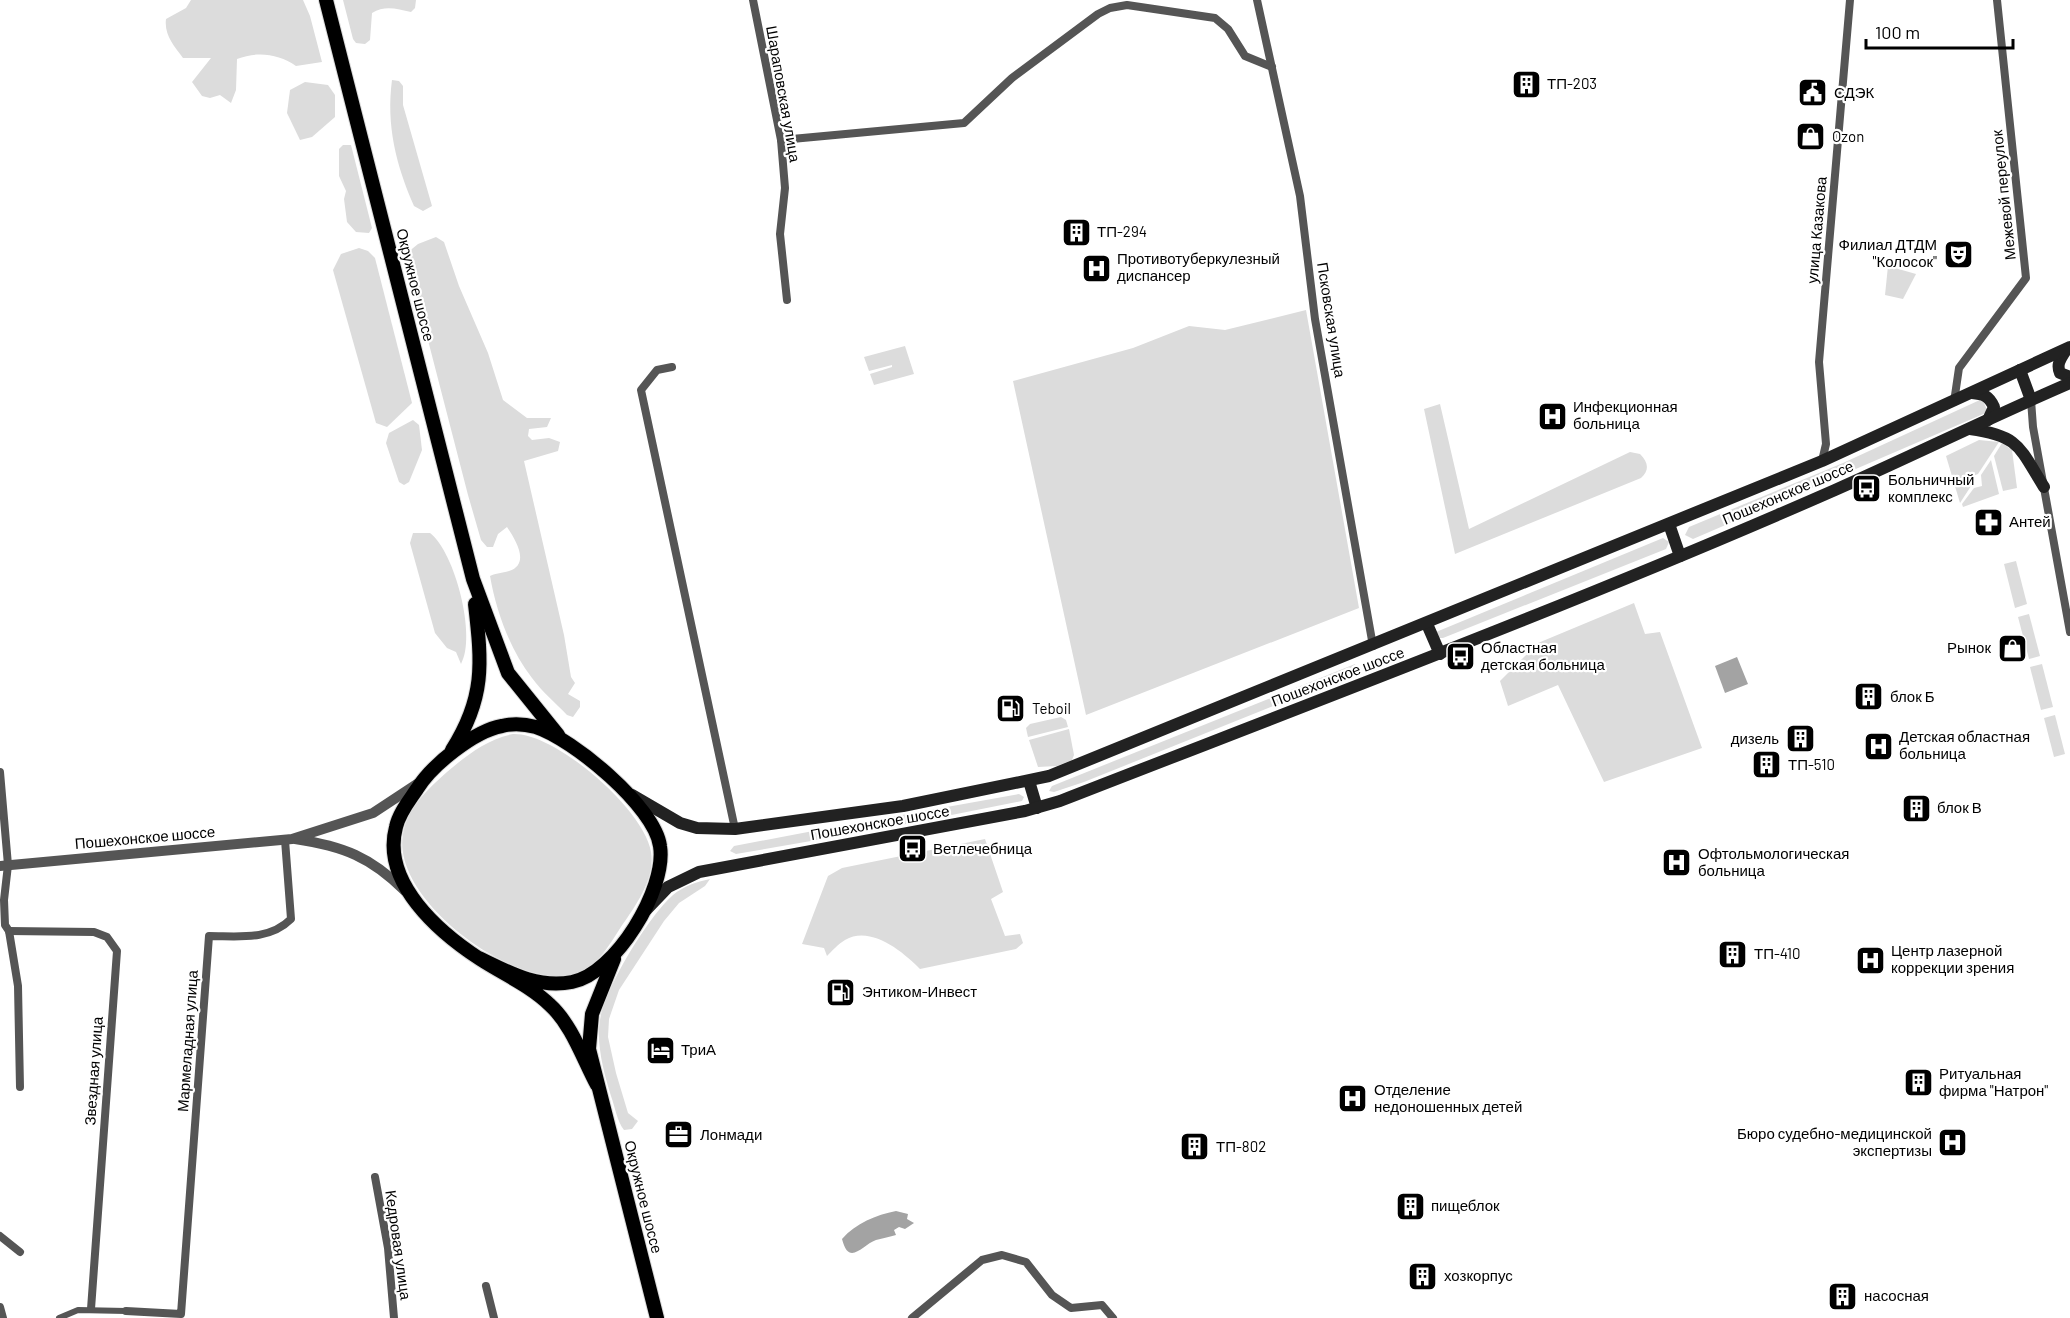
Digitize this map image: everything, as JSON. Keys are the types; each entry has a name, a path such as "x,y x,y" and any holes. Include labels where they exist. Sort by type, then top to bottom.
{"main road":[{"name":"Окружное шоссе","path":"326,0 473,579 508,673 564,741 618,785 644,814 660,844 659,868 641,915 620,946 595,973 581,980 564,983 534,981 479,958"},
{"name":"Пошехонское шоссе","path":"618,785 680,823 697,828 735,829 856,813 1029,782 1097,758 1822,461 2068,348"},
{"path":"2068,348 2059,360 2058,368 2060,374 2070,378"},
{"path":"2020,370 2031,400"},
{"name":"Пошехонское шоссе","path":"641,915 668,887 699,872 1038,808 1440,654 1680,555 1834,490 2070,382"},
{"path":"1972,393 1984,394 1991,399 1994,407 1988,420"},
{"path":"1970,429 1993,432 2011,439 2044,487"},
{"path":"1669,524 1680,555"},
{"name":"Окружное шоссе","path":"448,756 472,714 478,691 479,648 473,579"},
{"path":"1427,624 1440,654"},
{"name":"Окружное шоссе","path":"564,741 537,728 521,724 503,725 482,733 448,756 422,781 401,813 394,837 398,866 415,901 441,929 479,958 551,1005 564,1022 597,1085"},
{"path":"1029,782 1038,808"},
{"name":"Окружное шоссе","path":"620,946 602,985 589,1026 590,1049 597,1085 657,1318"}],"street":[{"name":"Шараповская улица","path":"753,0 781,140 785,188 780,234 788,300"},
{"name":"Псковская улица","path":"1257,0 1300,196 1315,319 1373,646"},
{"name":"улица Казакова","path":"1822,461 1826,444 1819,362 1850,0"},
{"name":"Межевой переулок","path":"1954,402 1959,368 2026,278 1997,0"},
{"path":"781,140 964,123 1012,78 1098,14 1110,8 1127,5 1215,18 1228,29 1245,56 1272,67"},
{"path":"672,367 657,370 641,390 735,829"},
{"path":"2031,400 2070,632"},
{"path":"0,772 5,925 9,931 18,986 20,1087"},
{"path":"288,839 374,813 422,781"},
{"path":"288,839 328,844 367,859 415,901"},
{"name":"Пошехонское шоссе","path":"4,866 288,839"},
{"name":"Мармеладная улица","path":"126,1311 181,1314 209,936 262,935 282,928 291,919 288,839"},
{"path":"0,937 9,931"},
{"name":"Звездная улица","path":"9,931 94,932 107,937 117,951 91,1309"},
{"name":"Кедровая улица","path":"375,1177 388,1248 394,1318"},
{"path":"0,1236 20,1252"},
{"path":"912,1318 982,1260 1002,1255 1026,1262 1052,1295 1071,1308 1102,1305 1113,1318"},
{"path":"486,1286 494,1318"},
{"path":"0,1307 3,1318"},
{"path":"59,1318 68,1312 91,1309 126,1311"}],"shaded area":[{"path":"191,0 303,0 310,16 322,62 296,66 268,55 252,55 237,59 236,90 231,103 220,95 210,98 202,96 192,82 211,58 183,58 170,40 166,25 166,19 186,8"},
{"path":"343,0 416,0 415,8 411,12 386,8 372,13 370,40 365,44 356,43 353,39"},
{"path":"392,80 399,81 403,86 403,105 432,206 423,211 414,206 402,175 394,144 390,113"},
{"path":"305,82 328,85 335,95 335,117 312,137 300,140 287,113 290,90"},
{"path":"343,145 351,145 372,228 369,233 356,232 347,222 344,199 346,191 339,176 339,149"},
{"path":"436,237 444,242 459,286 488,353 503,400 527,418 551,418 547,427 529,429 528,436 532,440 549,438 560,442 558,451 524,461 564,635 571,677 575,683 568,694 580,701 580,707 573,717 567,715 545,693 524,667 505,630 496,603 490,576 516,568 519,563 519,551 507,527 498,534 493,547 487,547 481,540 407,259 407,253 418,244"},
{"path":"359,248 368,251 375,258 412,403 387,427 376,423 333,270 341,254"},
{"path":"1888,266 1916,274 1903,299 1885,295"},
{"path":"1306,310 1359,608 1086,715 1013,381 1133,348 1189,326 1225,330"},
{"path":"905,346 914,374 874,385 870,374 892,367 892,365 869,371 864,357"},
{"path":"1982,399 1988,412 1693,539 1685,535 1689,527 1843,463"},
{"path":"1440,404 1469,529 1630,452 1640,454 1645,460 1647,469 1641,478 1455,554 1424,409"},
{"path":"413,420 419,425 422,450 409,482 404,485 399,482 386,443 389,433"},
{"path":"1979,440 1999,442 1978,474 1970,477 1971,486 1960,503 1946,456"},
{"path":"2002,443 2012,450 2017,488 2003,491 1994,456"},
{"path":"1991,460 1999,494 1963,507 1962,504 1974,488 1982,486 1981,475"},
{"path":"413,533 430,533 448,558 455,576 465,616 465,651 461,664 456,652 447,648 435,633 410,543"},
{"path":"1663,538 1669,542 1666,549 1443,638 1439,638 1436,632"},
{"path":"2016,561 2027,604 2015,608 2004,564"},
{"path":"1634,603 1645,634 1660,632 1702,748 1604,782 1558,685 1508,706 1500,681 1538,643"},
{"path":"2029,614 2040,656 2029,659 2018,617"},
{"path":"1737,657 1748,684 1725,693 1715,666"},
{"path":"1355,664 1358,672 1084,782 1054,792 1049,791 1052,786"},
{"path":"2042,664 2053,707 2041,710 2030,667"},
{"path":"2055,715 2065,754 2054,757 2044,718"},
{"path":"1061,717 1066,720 1068,727 1028,737 1026,728 1030,724"},
{"path":"1069,729 1074,755 1072,760 1057,766 1038,767 1029,740"},
{"path":"513,734 531,737 551,746 574,759 596,776 633,816 645,835 651,852 652,863 647,883 631,913 599,958 586,969 570,975 545,975 517,967 488,953 460,933 435,910 416,885 404,859 405,825 414,807 426,792 478,748"},
{"path":"1019,794 1024,797 1022,801 866,832 863,822"},
{"path":"855,823 857,833 736,854 730,851 734,846"},
{"path":"985,839 1003,892 991,899 1005,936 1020,934 1023,943 1016,949 920,969 896,948 876,938 855,936 845,940 827,956 824,948 802,944 828,876 842,868"},
{"path":"710,879 705,886 679,903 664,921 619,990 609,1019 608,1037 616,1073 628,1113 638,1121 632,1129 624,1130 616,1114 601,1059 599,1029 604,1006 629,954 663,905 681,889"},
{"path":"896,1211 908,1214 907,1219 914,1223 905,1229 899,1227 894,1230 896,1235 876,1240 856,1252 848,1252 842,1239 848,1233 867,1220"}],"place":[{"name":"ТП-203","path":"1526,84"},
{"name":"СДЭК","path":"1813,93"},
{"name":"Ozon","path":"1811,137"},
{"name":"ТП-294","path":"1076,232"},
{"name":"Филиал ДТДМ \"Колосок\"","path":"1958,254"},
{"name":"Противотуберкулезный диспансер","path":"1096,268"},
{"name":"Инфекционная больница","path":"1552,416"},
{"name":"Больничный комплекс","path":"1867,489"},
{"name":"Антей","path":"1988,522"},
{"name":"Рынок","path":"2012,648"},
{"name":"Областная детская больница","path":"1460,657"},
{"name":"блок Б","path":"1869,697"},
{"name":"Teboil","path":"1011,709"},
{"name":"дизель","path":"1800,739"},
{"name":"Детская областная больница","path":"1878,746"},
{"name":"ТП-510","path":"1767,765"},
{"name":"блок В","path":"1916,808"},
{"name":"Ветлечебница","path":"912,849"},
{"name":"Офтольмологическая больница","path":"1677,863"},
{"name":"ТП-410","path":"1733,954"},
{"name":"Центр лазерной коррекции зрения","path":"1870,960"},
{"name":"Энтиком-Инвест","path":"841,992"},
{"name":"ТриА","path":"660,1050"},
{"name":"Ритуальная фирма \"Натрон\"","path":"1918,1083"},
{"name":"Отделение недоношенных детей","path":"1353,1099"},
{"name":"Лонмади","path":"679,1135"},
{"name":"Бюро судебно-медицинской экспертизы","path":"1953,1143"},
{"name":"ТП-802","path":"1195,1147"},
{"name":"пищеблок","path":"1410,1206"},
{"name":"хозкорпус","path":"1423,1276"},
{"name":"насосная","path":"1843,1296"}]}
